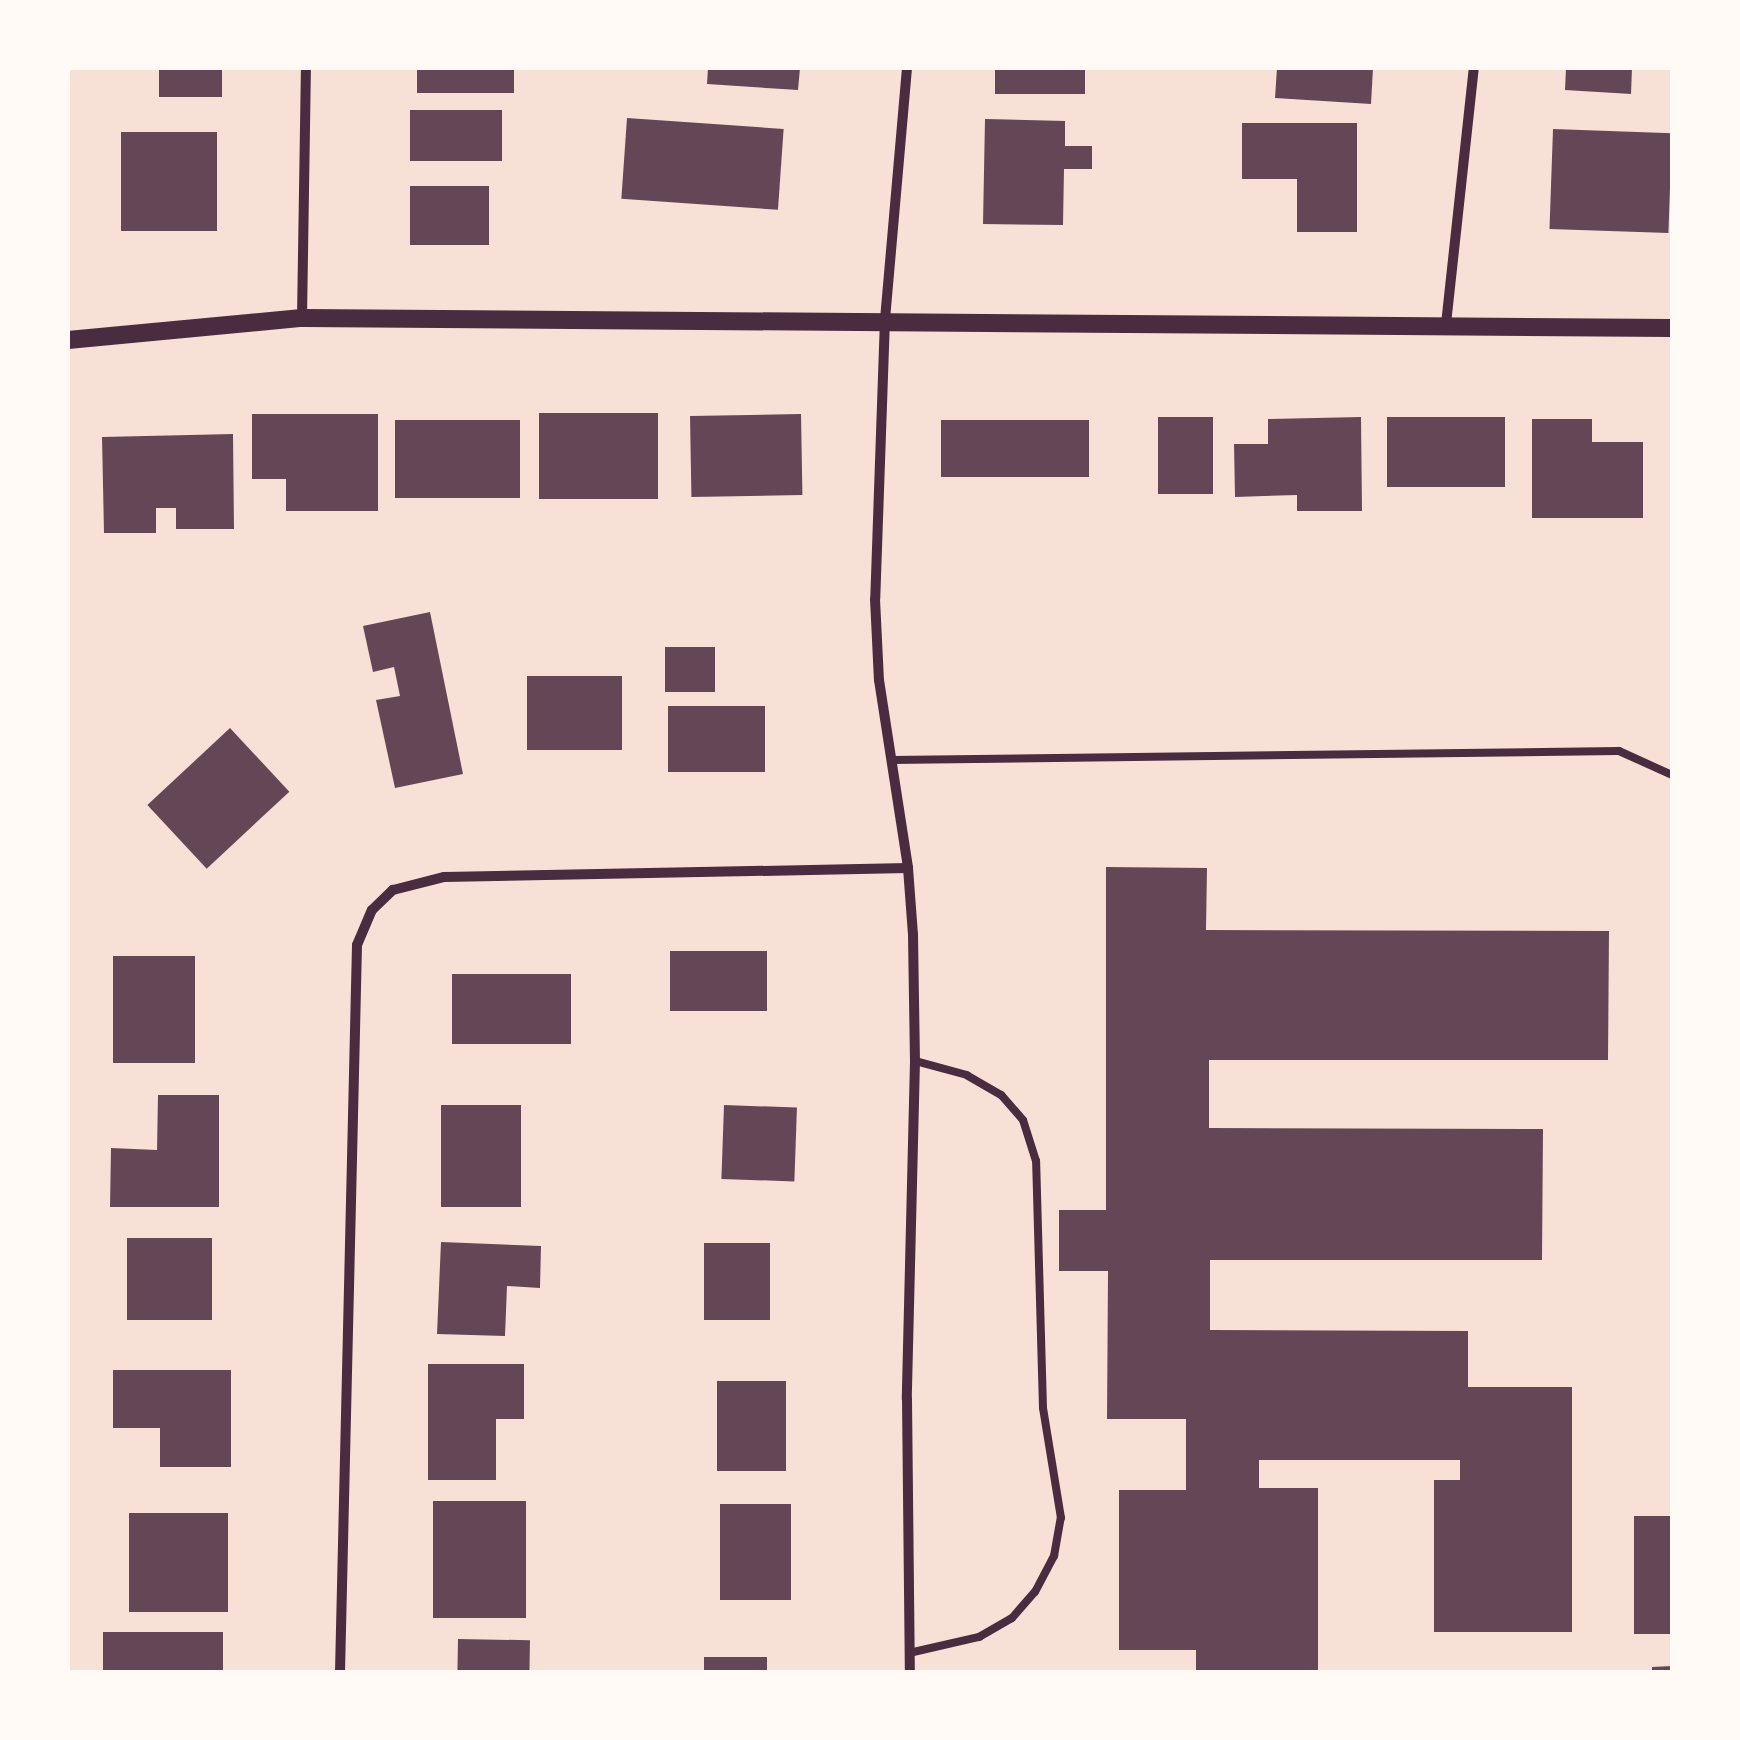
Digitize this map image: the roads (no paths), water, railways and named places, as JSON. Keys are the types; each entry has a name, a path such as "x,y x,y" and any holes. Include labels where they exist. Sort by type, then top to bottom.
{"street":[{"path":"302,318 306,68"},
{"path":"907,68 885,319 875,599 891,760 908,868 915,1061 906,1399 910,1672"},
{"path":"1446,324 1474,68"},
{"path":"68,340 302,318 885,319 1672,328"},
{"path":"340,1672 358,945 372,910 393,890 444,877 908,868"}],"lane":[{"path":"891,760 1619,751 1672,774"},
{"path":"910,1653 980,1637 1012,1618 1035,1592 1054,1556 1061,1518 1043,1408 1036,1161 1023,1120 1001,1095 966,1075 915,1061"}]}
